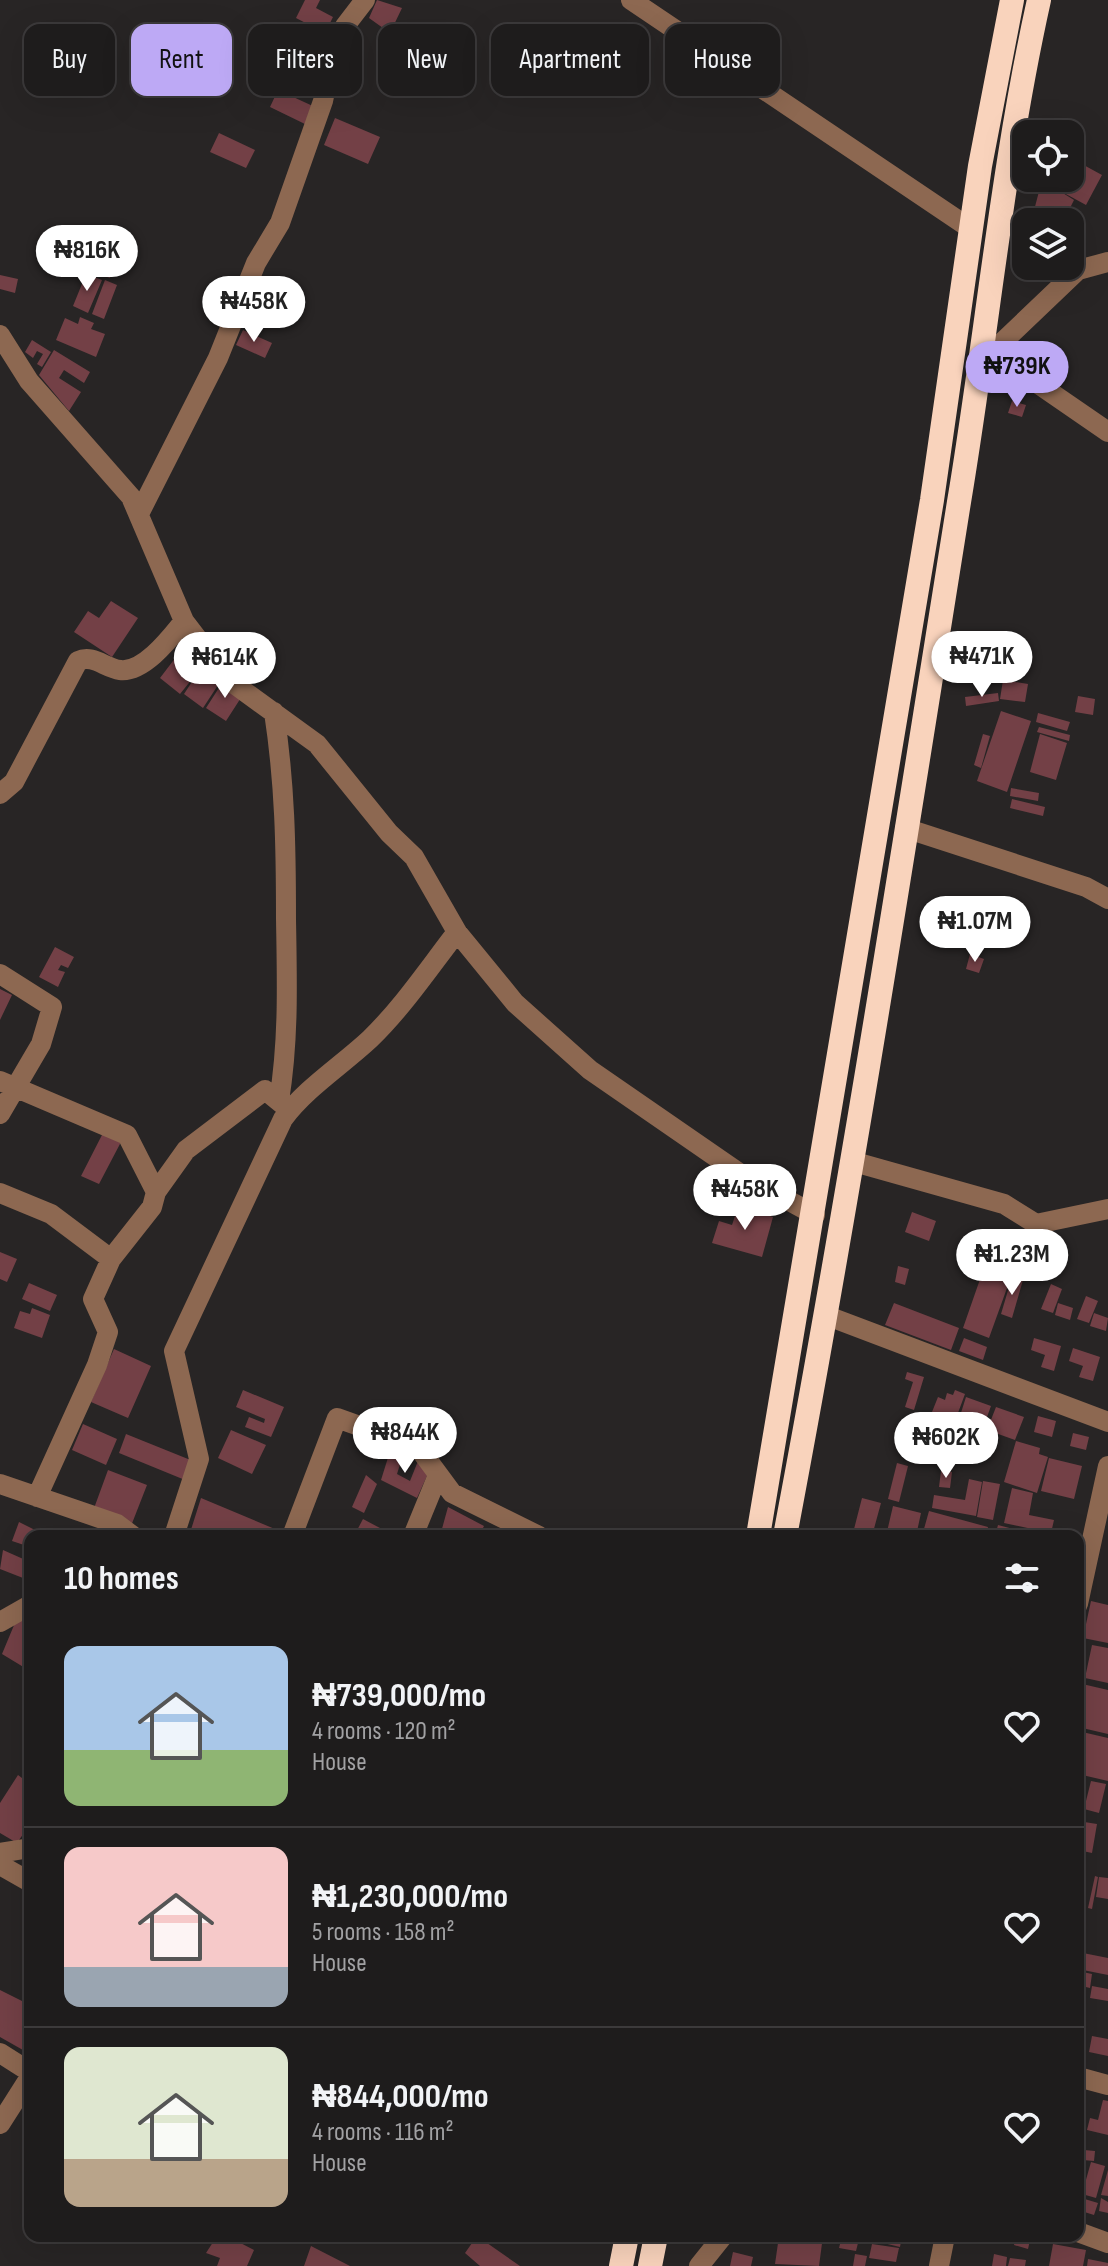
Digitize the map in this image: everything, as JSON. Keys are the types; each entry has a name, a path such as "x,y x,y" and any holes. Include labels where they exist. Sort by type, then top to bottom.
{"highway":[{"path":"759,1530 815,1215 935,486 971,229 1012,0"},
{"path":"786,1530 988,349 1009,154 1039,0"},
{"path":"621,2266 626,2242"},
{"path":"650,2266 655,2242"}],"street":[{"path":"139,514 218,358 256,263 280,223 323,101 331,62 345,26 365,0"},
{"path":"634,1 971,229"},
{"path":"1108,262 1078,270 988,349 1108,432"},
{"path":"0,335 29,381 131,497 184,621 230,681 317,744 389,833 414,857 457,932 515,1003 590,1070 745,1177 815,1215"},
{"path":"0,794 14,782 78,661 91,659 122,670 135,668 160,651 184,621"},
{"path":"176,1530 199,1459 174,1351 285,1105 288,863 283,773 274,712"},
{"path":"905,828 1086,887 1108,899"},
{"path":"285,1105 399,1009 457,932"},
{"path":"0,974 52,1007 41,1044 9,1085 0,1114"},
{"path":"9,1085 127,1135 156,1192"},
{"path":"37,1497 97,1365 108,1332 93,1299 111,1259 152,1207 156,1192 186,1150 265,1090 285,1105"},
{"path":"851,1161 1004,1204 1036,1224 1108,1209"},
{"path":"0,1193 51,1214 111,1259"},
{"path":"825,1315 1108,1422"},
{"path":"294,1530 337,1418 418,1447 452,1493 527,1530"},
{"path":"1084,1576 1108,1466"},
{"path":"415,1530 438,1475"},
{"path":"0,1484 117,1524 124,1530"},
{"path":"0,1622 24,1608"},
{"path":"0,1853 24,1849"},
{"path":"0,1865 24,1879"},
{"path":"0,2053 24,2070"},
{"path":"1084,2079 1108,2085"},
{"path":"0,2124 24,2084"},
{"path":"1084,2234 1108,2243"},
{"path":"699,2266 718,2242"},
{"path":"939,2266 944,2242"}],"building":[{"path":"305,0 320,0 316,8 333,17 330,24 308,24 296,18"},
{"path":"377,0 402,8 394,24 378,24 369,18"},
{"path":"275,96 291,96 315,107 307,125 270,107"},
{"path":"335,118 380,137 368,164 324,145"},
{"path":"219,133 255,150 246,168 210,152"},
{"path":"1084,165 1102,175 1086,205 1064,193 1084,192"},
{"path":"1039,192 1061,192 1074,200 1070,208 1035,208"},
{"path":"101,230 124,238 110,278 87,270"},
{"path":"86,274 102,280 88,313 73,306"},
{"path":"0,275 18,279 15,293 0,289"},
{"path":"105,280 117,285 104,319 92,314"},
{"path":"80,317 94,323 91,329 105,334 96,357 56,340 65,318 78,324"},
{"path":"243,330 272,343 265,358 236,345"},
{"path":"32,340 51,352 42,367 37,364 43,354 37,351 33,358 25,352"},
{"path":"54,350 90,372 84,383 64,370 59,378 81,392 69,411 39,375"},
{"path":"1012,401 1026,405 1022,417 1008,413"},
{"path":"111,601 138,618 112,657 74,632 88,611 99,618"},
{"path":"187,649 224,676 203,708 184,694 201,668 180,694 160,678 176,657 179,659"},
{"path":"224,680 244,693 226,721 206,708"},
{"path":"1003,680 1028,684 1025,702 1000,699"},
{"path":"998,693 999,701 966,706 965,697"},
{"path":"1078,696 1095,699 1093,715 1075,712"},
{"path":"1001,711 1031,721 1007,792 977,781"},
{"path":"1038,713 1070,722 1067,731 1036,722"},
{"path":"1039,727 1070,735 1069,741 1037,732"},
{"path":"983,734 990,736 981,768 974,765"},
{"path":"1040,734 1067,743 1056,780 1030,772"},
{"path":"1011,788 1039,793 1038,801 1010,796"},
{"path":"1012,799 1045,807 1043,816 1010,808"},
{"path":"55,947 74,957 68,968 61,965 58,970 65,972 58,987 39,977"},
{"path":"970,954 984,959 979,973 966,969"},
{"path":"0,989 12,995 0,1020"},
{"path":"103,1133 121,1142 99,1184 81,1176"},
{"path":"738,1207 773,1217 762,1257 712,1243 719,1221 732,1225"},
{"path":"912,1212 936,1221 929,1241 905,1232"},
{"path":"993,1242 1020,1252 989,1338 963,1328"},
{"path":"0,1252 17,1259 7,1282 0,1279"},
{"path":"898,1266 909,1269 905,1285 895,1282"},
{"path":"1012,1277 1023,1280 1012,1318 1001,1314"},
{"path":"29,1283 57,1295 50,1311 22,1299"},
{"path":"1051,1284 1062,1289 1053,1313 1041,1309"},
{"path":"1086,1296 1098,1301 1089,1323 1077,1319"},
{"path":"894,1303 959,1328 951,1350 885,1325"},
{"path":"1058,1303 1073,1308 1070,1320 1055,1315"},
{"path":"32,1308 50,1315 42,1338 14,1328 20,1311 30,1314"},
{"path":"1094,1313 1108,1318 1106,1331 1090,1326"},
{"path":"964,1338 987,1347 983,1360 959,1351"},
{"path":"1034,1338 1061,1346 1054,1371 1041,1367 1045,1355 1031,1350"},
{"path":"1073,1348 1100,1357 1093,1381 1079,1377 1083,1366 1069,1361"},
{"path":"114,1349 151,1366 128,1418 91,1402"},
{"path":"907,1372 924,1377 914,1410 905,1407 913,1382 905,1379"},
{"path":"243,1390 284,1407 271,1437 245,1427 249,1417 264,1423 265,1419 236,1407"},
{"path":"955,1390 965,1394 955,1421 932,1412 938,1397 945,1400 947,1393 953,1395"},
{"path":"966,1397 991,1406 983,1428 959,1419"},
{"path":"996,1407 1024,1417 1015,1440 987,1430"},
{"path":"1038,1416 1056,1421 1052,1437 1034,1432"},
{"path":"83,1424 117,1439 106,1465 72,1450"},
{"path":"231,1430 266,1445 252,1474 218,1458"},
{"path":"1073,1433 1089,1437 1086,1450 1070,1446"},
{"path":"126,1434 193,1461 185,1480 119,1453"},
{"path":"902,1441 913,1443 911,1454 900,1451"},
{"path":"1016,1441 1040,1448 1039,1454 1048,1457 1037,1493 1004,1482"},
{"path":"391,1448 403,1455 397,1474 410,1481 418,1461 431,1467 417,1498 381,1480"},
{"path":"1049,1458 1082,1466 1074,1499 1041,1491"},
{"path":"897,1463 908,1466 899,1502 888,1499"},
{"path":"108,1470 147,1485 131,1526 93,1511"},
{"path":"941,1471 952,1472 950,1488 939,1487"},
{"path":"366,1475 377,1484 364,1513 352,1507"},
{"path":"969,1479 982,1482 976,1516 932,1508 934,1495 965,1500"},
{"path":"983,1481 1000,1484 993,1520 977,1517"},
{"path":"1012,1488 1033,1493 1029,1515 1054,1520 1052,1530 1004,1523"},
{"path":"201,1498 277,1530 191,1530"},
{"path":"862,1498 881,1503 874,1530 854,1530"},
{"path":"893,1506 921,1513 917,1530 887,1530"},
{"path":"448,1507 484,1526 482,1530 442,1530"},
{"path":"929,1511 988,1527 987,1530 924,1530"},
{"path":"363,1519 384,1530 357,1530"},
{"path":"19,1522 35,1530 24,1530 24,1545 12,1541"},
{"path":"998,1525 1017,1530 997,1530"},
{"path":"3,1550 24,1559 23,1578 0,1569"},
{"path":"1091,1601 1108,1605 1108,1643 1084,1638"},
{"path":"17,1618 24,1621 24,1667 2,1654"},
{"path":"1092,1645 1108,1648 1108,1683 1085,1678"},
{"path":"1084,1684 1108,1690 1108,1734 1084,1728"},
{"path":"1084,1732 1108,1738 1108,1781 1084,1775"},
{"path":"18,1775 24,1780 24,1833 17,1843 0,1833 0,1803"},
{"path":"1091,1781 1106,1784 1099,1813 1084,1809"},
{"path":"1084,1822 1097,1824 1092,1853 1084,1851"},
{"path":"1095,1876 1098,1877 1092,1909 1088,1908"},
{"path":"1099,1877 1108,1878 1108,1899 1096,1897"},
{"path":"1084,1953 1108,1958 1108,1975 1084,1970"},
{"path":"1084,1972 1092,1974 1090,1988 1084,1986"},
{"path":"1092,1986 1108,1989 1108,2001 1090,1998"},
{"path":"0,1990 24,2002 24,2051 0,2037"},
{"path":"1092,2036 1108,2039 1108,2056 1089,2052"},
{"path":"1103,2100 1108,2101 1108,2135 1087,2130 1090,2118 1098,2120"},
{"path":"1084,2150 1095,2151 1094,2161 1084,2160"},
{"path":"1091,2162 1105,2166 1096,2198 1084,2195"},
{"path":"1108,2170 1108,2196 1101,2195"},
{"path":"1101,2198 1108,2202 1108,2213 1099,2211"},
{"path":"1084,2199 1098,2203 1094,2215 1084,2212"},
{"path":"213,2242 239,2242 254,2250 247,2266 217,2266 220,2258 206,2253"},
{"path":"473,2242 486,2242 520,2266 480,2266 465,2253"},
{"path":"778,2242 822,2242 819,2266 775,2264"},
{"path":"840,2242 858,2242 856,2251 839,2248"},
{"path":"879,2242 901,2242 900,2247"},
{"path":"1015,2242 1030,2242 1028,2249 1014,2245"},
{"path":"872,2244 899,2248 896,2262 869,2258"},
{"path":"1053,2244 1086,2250 1083,2266 1049,2266"},
{"path":"311,2246 350,2266 304,2266"},
{"path":"733,2252 753,2257 751,2266 730,2266"},
{"path":"855,2254 867,2256 865,2266 853,2266"},
{"path":"994,2254 1007,2257 1006,2266 992,2266"},
{"path":"1010,2258 1026,2260 1025,2266 1008,2266"},
{"path":"1088,2259 1108,2263 1108,2266 1087,2266"}]}
